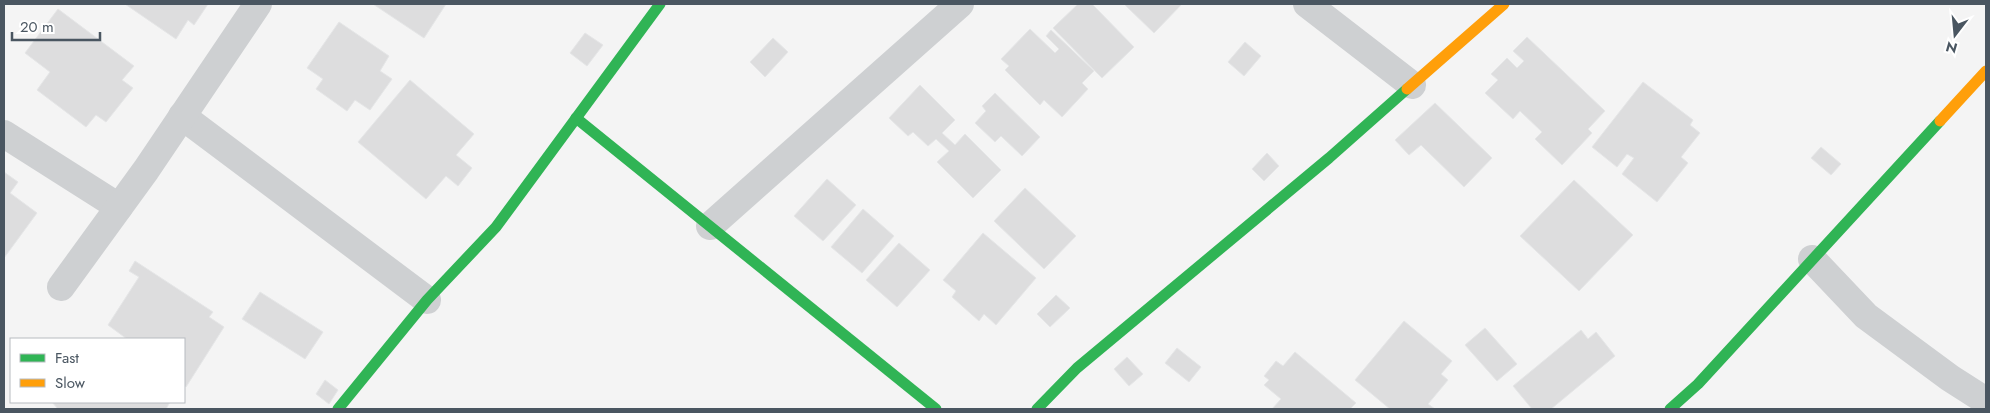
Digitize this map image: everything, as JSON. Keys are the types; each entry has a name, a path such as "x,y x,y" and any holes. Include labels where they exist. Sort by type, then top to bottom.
{"street":[{"path":"61,286 182,116 258,4"},
{"path":"338,409 427,300 496,228 660,4"},
{"path":"710,226 960,4"},
{"path":"1307,4 1412,85"},
{"path":"1037,409 1077,368 1322,164 1504,4"},
{"path":"1670,409 1698,384 1986,71"},
{"path":"182,116 427,300"},
{"path":"576,118 936,409"},
{"path":"4,134 119,206"},
{"path":"1812,259 1866,316 1950,378 1986,401"}],"building":[{"path":"125,4 208,4 194,25 188,20 176,39"},
{"path":"373,4 446,4 424,38"},
{"path":"1078,4 1092,4 1134,47 1102,78 1053,28"},
{"path":"1124,4 1182,4 1154,33"},
{"path":"58,9 134,66 122,80 133,88 106,122 96,115 86,127 37,90 50,72 25,53"},
{"path":"339,22 389,56 380,71 392,79 370,110 355,100 347,111 316,89 323,79 307,68"},
{"path":"1030,29 1055,53 1059,49 1046,36 1051,30 1094,71 1082,83 1088,89 1062,117 1044,100 1040,105 1005,70 1009,66 1001,59"},
{"path":"585,33 603,45 587,66 570,53"},
{"path":"1527,37 1605,111 1588,129 1592,133 1562,165 1535,139 1542,132 1520,111 1513,119 1485,93 1498,80 1491,74 1507,58 1517,68 1524,61 1513,51"},
{"path":"773,38 788,52 765,77 750,62"},
{"path":"1245,42 1261,56 1244,76 1228,62"},
{"path":"410,80 474,134 456,155 472,168 458,186 446,176 426,199 358,142"},
{"path":"1643,82 1693,120 1690,125 1700,133 1681,157 1688,163 1657,202 1622,174 1634,158 1627,154 1617,167 1592,147"},
{"path":"920,85 955,120 942,133 955,145 965,134 1001,170 973,198 937,162 949,151 936,139 928,146 913,132 908,136 889,118"},
{"path":"995,93 1040,137 1022,156 1001,136 995,142 975,123 986,111 982,106"},
{"path":"1435,103 1492,158 1464,187 1421,145 1409,155 1395,140"},
{"path":"1821,147 1841,164 1831,175 1811,158"},
{"path":"1267,153 1279,166 1264,181 1252,169"},
{"path":"4,172 18,182 10,193 37,213 4,258"},
{"path":"827,179 856,205 823,241 794,216"},
{"path":"1574,180 1633,235 1579,291 1520,236"},
{"path":"1025,188 1076,236 1044,269 994,221"},
{"path":"863,209 894,236 862,273 831,247"},
{"path":"983,233 1036,278 996,325 984,314 979,321 952,297 956,291 943,280"},
{"path":"899,243 930,270 897,307 866,280"},
{"path":"135,261 213,312 209,317 224,327 186,387 185,338 126,338 108,325 139,277 129,271"},
{"path":"260,292 323,332 305,359 242,319"},
{"path":"1056,295 1070,308 1050,327 1037,314"},
{"path":"1404,321 1452,361 1441,374 1448,380 1428,404 1435,409 1390,409 1355,380"},
{"path":"1485,328 1517,364 1497,381 1465,345"},
{"path":"1581,330 1588,339 1596,332 1615,356 1551,409 1532,409 1513,386"},
{"path":"1177,348 1201,367 1189,382 1165,363"},
{"path":"1295,352 1356,403 1350,409 1272,409 1281,399 1264,385 1269,380 1264,376 1276,361 1283,366"},
{"path":"1127,357 1143,374 1129,386 1114,369"},
{"path":"325,380 338,390 329,404 316,394"},
{"path":"53,403 169,403 166,409 58,409"}],"traffic: fast":[{"path":"338,409 427,300 496,227 660,4"},
{"path":"1037,409 1077,368 1329,158 1407,89"},
{"path":"576,118 936,409"},
{"path":"1670,409 1698,384 1940,121"}],"traffic: slow":[{"path":"1407,89 1504,4"},
{"path":"1940,121 1986,71"}]}
